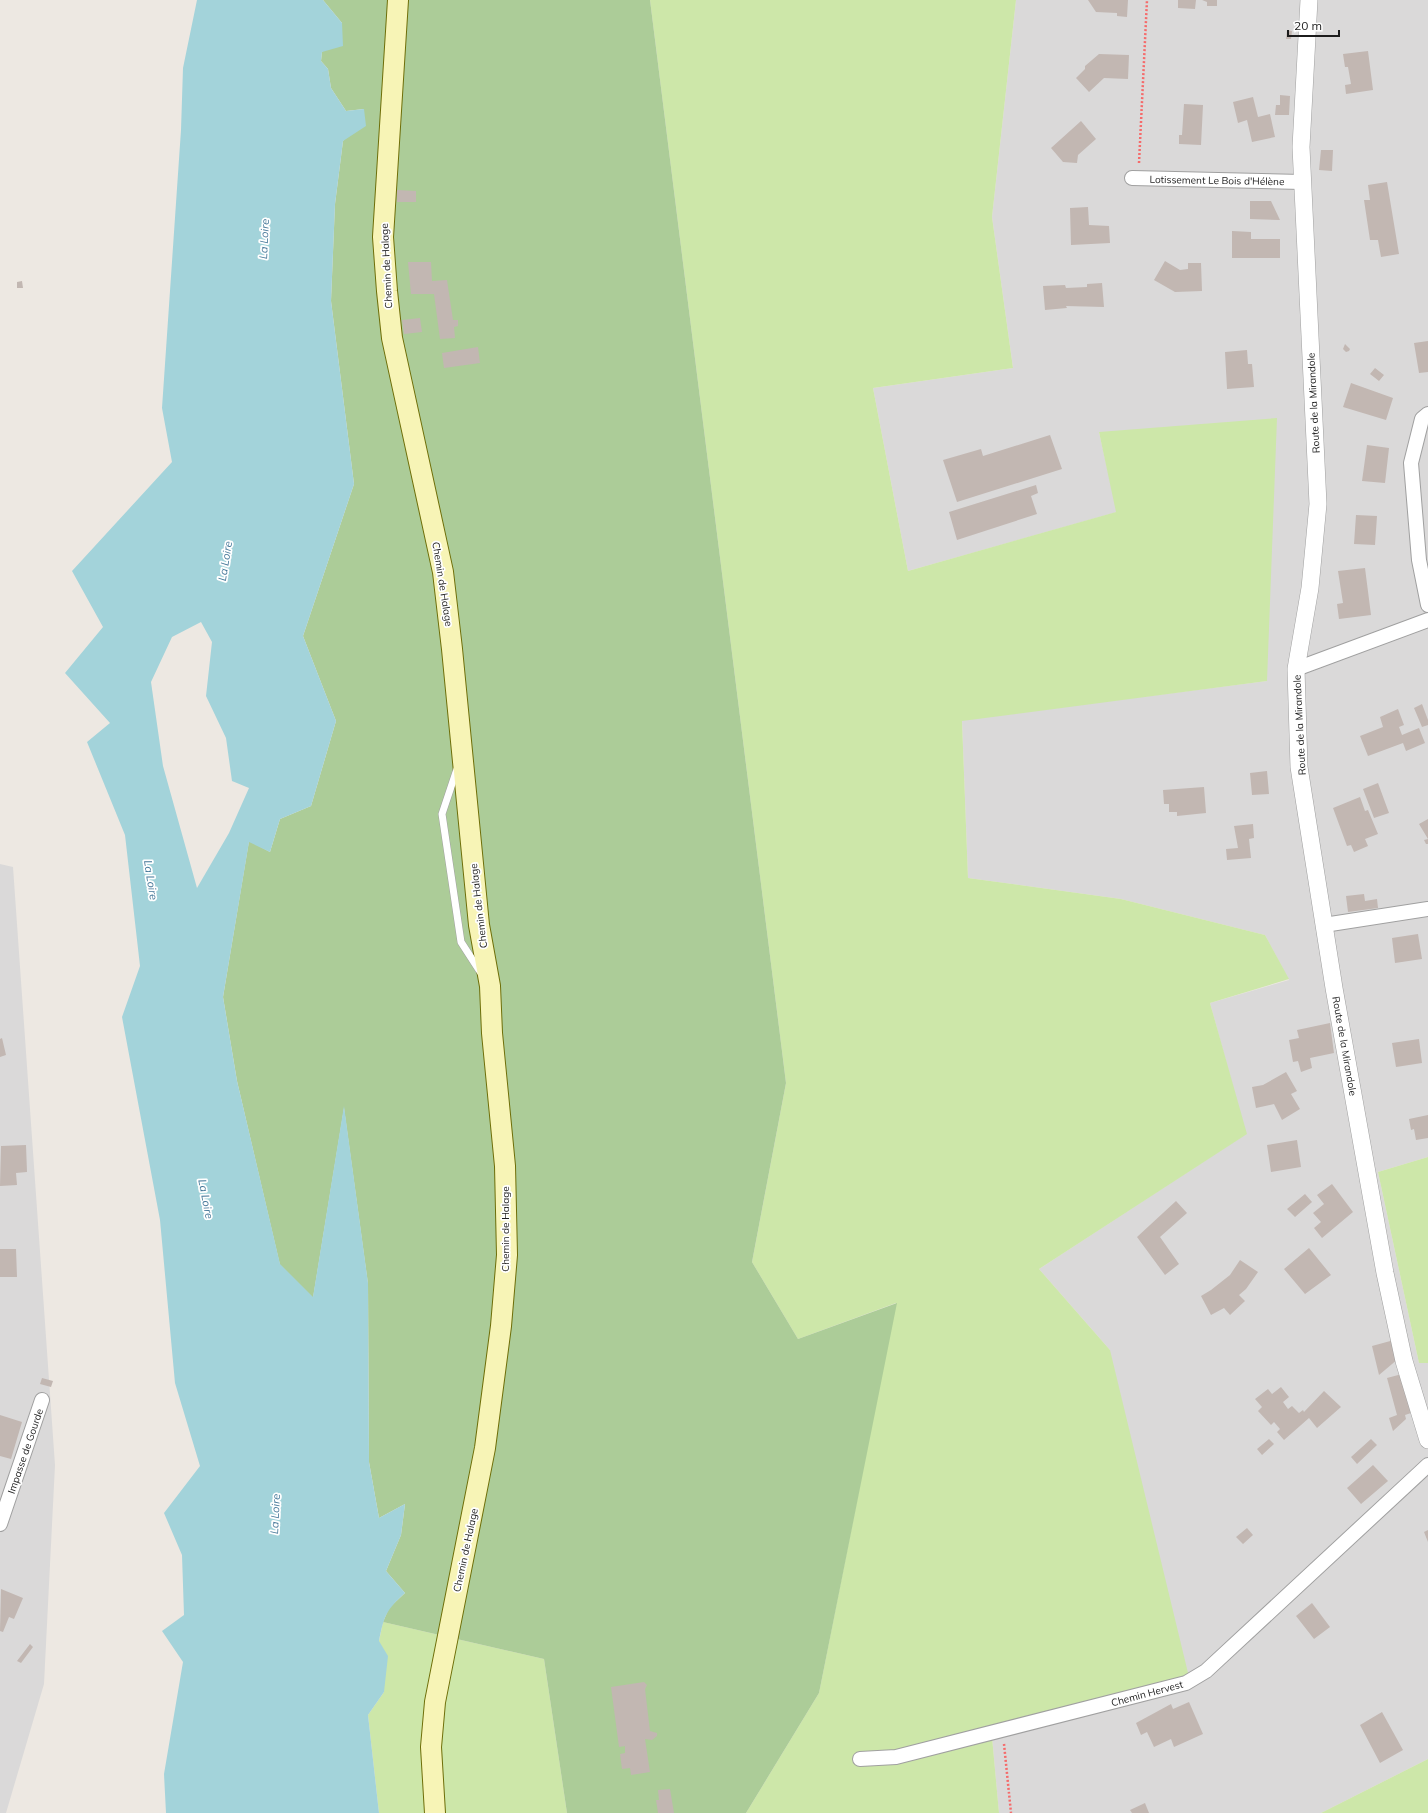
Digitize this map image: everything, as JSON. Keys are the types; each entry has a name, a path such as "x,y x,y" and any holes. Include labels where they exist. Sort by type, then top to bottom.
{"main road":[{"name":"Chemin de Halage","path":"398,0 383,229 387,291 392,338 442,572 479,925 490,986 492,1034 505,1166 507,1256 501,1326 485,1448 435,1702 431,1747 435,1813"}],"street":[{"name":"Route de la Mirandole","path":"1309,0 1301,147 1318,504 1310,588 1296,669 1299,767 1324,925 1385,1273 1404,1360 1428,1440"},
{"name":"Lotissement Le Bois d'Hélène","path":"1135,178 1302,182"},
{"path":"1428,414 1422,419 1411,463 1419,560 1428,605"},
{"path":"1296,669 1428,620"},
{"path":"1324,925 1428,909"},
{"name":"Impasse de Gourde","path":"0,1524 42,1400"},
{"name":"Chemin Hervest","path":"860,1759 896,1757 1186,1683 1206,1671 1428,1465"}],"lane":[{"path":"462,753 442,814 461,942 490,986"}],"path":[{"path":"1135,178 1147,0"},
{"path":"1002,1730 1011,1813"}],"shaded area":[{"path":"1016,0 1428,0 1428,1157 1378,1172 1419,1363 1428,1363 1428,1759 1321,1813 999,1813 991,1726 1110,1350 1039,1269 1246,1134 1210,1003 1289,980 1265,935 1121,899 968,878 962,720 1267,681 1099,432 1117,512 908,571 873,388 1013,368 992,217"},
{"path":"0,864 13,867 55,1465 44,1684 6,1813 0,1813"}],"green space":[{"path":"323,0 650,0 786,1083 752,1262 798,1339 897,1303 819,1693 746,1813 567,1813 544,1659 383,1622 389,1608 405,1593 386,1571 401,1535 405,1504 379,1518 369,1462 368,1284 344,1108 313,1298 280,1265 237,1081 223,997 249,841 270,852 280,819 311,806 336,721 303,636 354,484 331,301 335,204 343,141 364,109 346,111 331,88 328,69 321,61 322,52 342,23"},
{"path":"650,0 1016,0 992,217 1013,368 873,388 908,571 1116,512 1099,432 1277,418 1267,681 962,721 968,878 1121,899 1265,935 1289,979 1210,1003 1247,1134 1039,1269 1110,1350 1189,1677 991,1726 999,1813 746,1813 819,1693 896,1303 798,1339 752,1262 786,1083"},
{"path":"1428,1157 1428,1363 1419,1363 1378,1172"},
{"path":"383,1622 544,1659 567,1813 379,1813 368,1715 384,1692 379,1641"},
{"path":"1428,1759 1428,1813 1321,1813"}],"water":[{"name":"La Loire","path":"197,0 323,0 342,23 343,46 322,52 321,61 328,69 331,88 346,111 364,109 366,126 343,141 335,204 331,301 354,484 303,636 336,721 311,806 280,819 270,852 249,842 223,997 237,1081 280,1264 313,1297 344,1106 368,1283 369,1462 379,1518 405,1504 401,1535 386,1571 405,1593 390,1609 382,1625 379,1641 388,1656 384,1692 368,1715 379,1813 166,1813 164,1774 183,1662 162,1631 184,1615 182,1555 164,1513 200,1466 175,1383 160,1220 122,1017 140,966 125,835 87,742 110,723 65,673 103,627 72,571 172,462 162,408 181,130 183,68","holes":["201,622 212,642 206,696 226,738 232,781 249,788 229,833 197,888 163,766 151,682 172,637"]}],"building":[{"path":"1088,0 1128,0 1127,17 1117,16 1117,13 1096,12"},
{"path":"1178,0 1196,0 1195,9 1178,8"},
{"path":"1202,0 1217,0 1217,6 1207,6 1207,2"},
{"path":"1287,30 1292,31 1291,39 1286,39"},
{"path":"1368,51 1373,90 1346,94 1345,85 1351,84 1348,67 1345,67 1343,54"},
{"path":"1099,54 1129,55 1128,79 1104,78 1089,92 1076,78 1085,69 1085,66"},
{"path":"1280,95 1290,96 1289,115 1275,115 1276,105 1280,105"},
{"path":"1253,97 1258,117 1270,114 1275,137 1252,142 1247,120 1238,123 1233,102"},
{"path":"1184,104 1203,105 1201,145 1179,144 1179,135 1182,135"},
{"path":"1081,121 1096,139 1078,155 1077,163 1063,162 1051,148"},
{"path":"1321,150 1333,150 1332,171 1319,170"},
{"path":"1387,182 1399,254 1381,257 1378,240 1370,240 1364,200 1370,200 1368,185"},
{"path":"397,190 416,191 416,202 397,202"},
{"path":"1250,201 1271,201 1280,220 1250,219"},
{"path":"1088,207 1089,225 1109,226 1110,243 1071,245 1070,208"},
{"path":"1232,231 1251,232 1251,239 1280,239 1280,258 1232,258"},
{"path":"1165,261 1180,270 1188,269 1188,263 1201,263 1202,291 1175,292 1154,280"},
{"path":"408,262 431,262 432,281 447,280 453,320 458,320 458,326 454,327 455,338 440,339 434,294 411,294"},
{"path":"22,281 23,288 17,288 17,282"},
{"path":"1102,283 1104,307 1066,306 1067,308 1045,310 1043,286 1065,285 1066,288 1087,287 1087,284"},
{"path":"420,318 422,332 404,334 402,320"},
{"path":"1428,341 1428,372 1419,373 1414,343"},
{"path":"1345,344 1350,349 1346,352 1343,349"},
{"path":"478,347 480,363 444,368 442,353"},
{"path":"1247,350 1248,364 1252,364 1254,387 1227,389 1225,352"},
{"path":"1375,368 1384,375 1379,381 1370,374"},
{"path":"1351,383 1393,398 1386,420 1343,407"},
{"path":"1050,435 1062,469 957,502 943,460 981,449 983,456"},
{"path":"1367,445 1389,448 1385,483 1362,481"},
{"path":"1036,485 1038,493 1031,496 1037,514 957,540 949,512"},
{"path":"1356,515 1377,516 1375,545 1354,544"},
{"path":"1365,568 1371,615 1339,619 1337,604 1343,603 1338,571"},
{"path":"1422,704 1428,720 1428,725 1422,727 1414,708"},
{"path":"1398,709 1404,725 1399,727 1402,735 1419,728 1425,743 1406,751 1403,743 1368,756 1360,736 1383,727 1380,717"},
{"path":"1267,771 1269,794 1252,795 1250,773"},
{"path":"1378,783 1389,813 1374,818 1363,789"},
{"path":"1204,787 1206,813 1177,816 1177,812 1169,812 1169,804 1164,804 1163,790"},
{"path":"1360,797 1365,811 1368,810 1378,834 1365,839 1368,846 1354,852 1351,845 1347,846 1333,808"},
{"path":"1428,819 1428,839 1419,824"},
{"path":"1253,824 1254,838 1249,839 1251,858 1227,860 1226,849 1238,848 1234,826"},
{"path":"1428,839 1428,844 1426,844 1424,840"},
{"path":"1364,894 1365,901 1377,899 1378,908 1348,912 1346,896"},
{"path":"1418,934 1422,959 1395,963 1392,938"},
{"path":"1330,1023 1334,1053 1310,1058 1312,1068 1301,1072 1298,1061 1293,1062 1289,1040 1299,1038 1297,1030"},
{"path":"2,1038 6,1055 0,1057 0,1039"},
{"path":"1419,1039 1422,1063 1396,1067 1392,1043"},
{"path":"1286,1072 1297,1091 1291,1094 1300,1109 1282,1120 1274,1104 1256,1108 1252,1087 1263,1085"},
{"path":"1428,1115 1428,1138 1416,1140 1414,1129 1411,1130 1409,1119"},
{"path":"1297,1140 1301,1167 1271,1172 1267,1145"},
{"path":"26,1145 27,1172 16,1173 17,1185 0,1186 1,1146"},
{"path":"1332,1184 1353,1212 1322,1238 1314,1228 1321,1222 1313,1213 1324,1204 1317,1195"},
{"path":"1305,1194 1312,1202 1295,1217 1287,1209"},
{"path":"1176,1201 1187,1213 1160,1237 1179,1264 1165,1275 1137,1237"},
{"path":"1309,1248 1331,1275 1305,1294 1284,1269"},
{"path":"0,1249 16,1249 17,1277 0,1277"},
{"path":"1240,1260 1258,1272 1246,1289 1239,1295 1245,1301 1230,1315 1224,1308 1211,1315 1201,1296 1230,1275"},
{"path":"1394,1340 1398,1359 1379,1375 1372,1346"},
{"path":"1402,1374 1411,1413 1405,1415 1406,1419 1393,1431 1389,1418 1397,1415 1387,1378"},
{"path":"42,1378 53,1381 51,1387 40,1384"},
{"path":"1281,1387 1289,1397 1283,1402 1288,1409 1292,1406 1299,1413 1303,1410 1304,1412 1324,1391 1341,1407 1317,1428 1309,1418 1284,1440 1277,1432 1280,1429 1274,1422 1271,1425 1258,1411 1262,1407 1255,1399 1268,1389 1272,1394"},
{"path":"0,1415 22,1422 11,1459 0,1456"},
{"path":"1269,1439 1274,1444 1262,1455 1257,1449"},
{"path":"1371,1439 1377,1445 1357,1464 1351,1457"},
{"path":"1373,1465 1388,1481 1361,1504 1347,1488"},
{"path":"1247,1528 1253,1535 1243,1544 1236,1537"},
{"path":"1428,1530 1428,1542 1424,1532"},
{"path":"1,1589 23,1598 14,1619 9,1617 3,1632 0,1631"},
{"path":"1312,1603 1330,1627 1314,1639 1296,1616"},
{"path":"30,1644 33,1647 21,1663 17,1661"},
{"path":"644,1682 647,1685 645,1689 650,1731 657,1733 657,1736 652,1740 645,1739 650,1772 631,1775 630,1768 622,1769 620,1754 625,1753 625,1746 619,1747 611,1687"},
{"path":"1189,1702 1203,1734 1174,1747 1171,1739 1154,1747 1147,1732 1141,1735 1136,1723 1171,1704 1173,1709"},
{"path":"1382,1712 1403,1750 1380,1763 1360,1725"},
{"path":"670,1789 674,1813 658,1813 656,1800 659,1800 658,1790"},
{"path":"1145,1803 1149,1813 1132,1813 1130,1810"}]}
